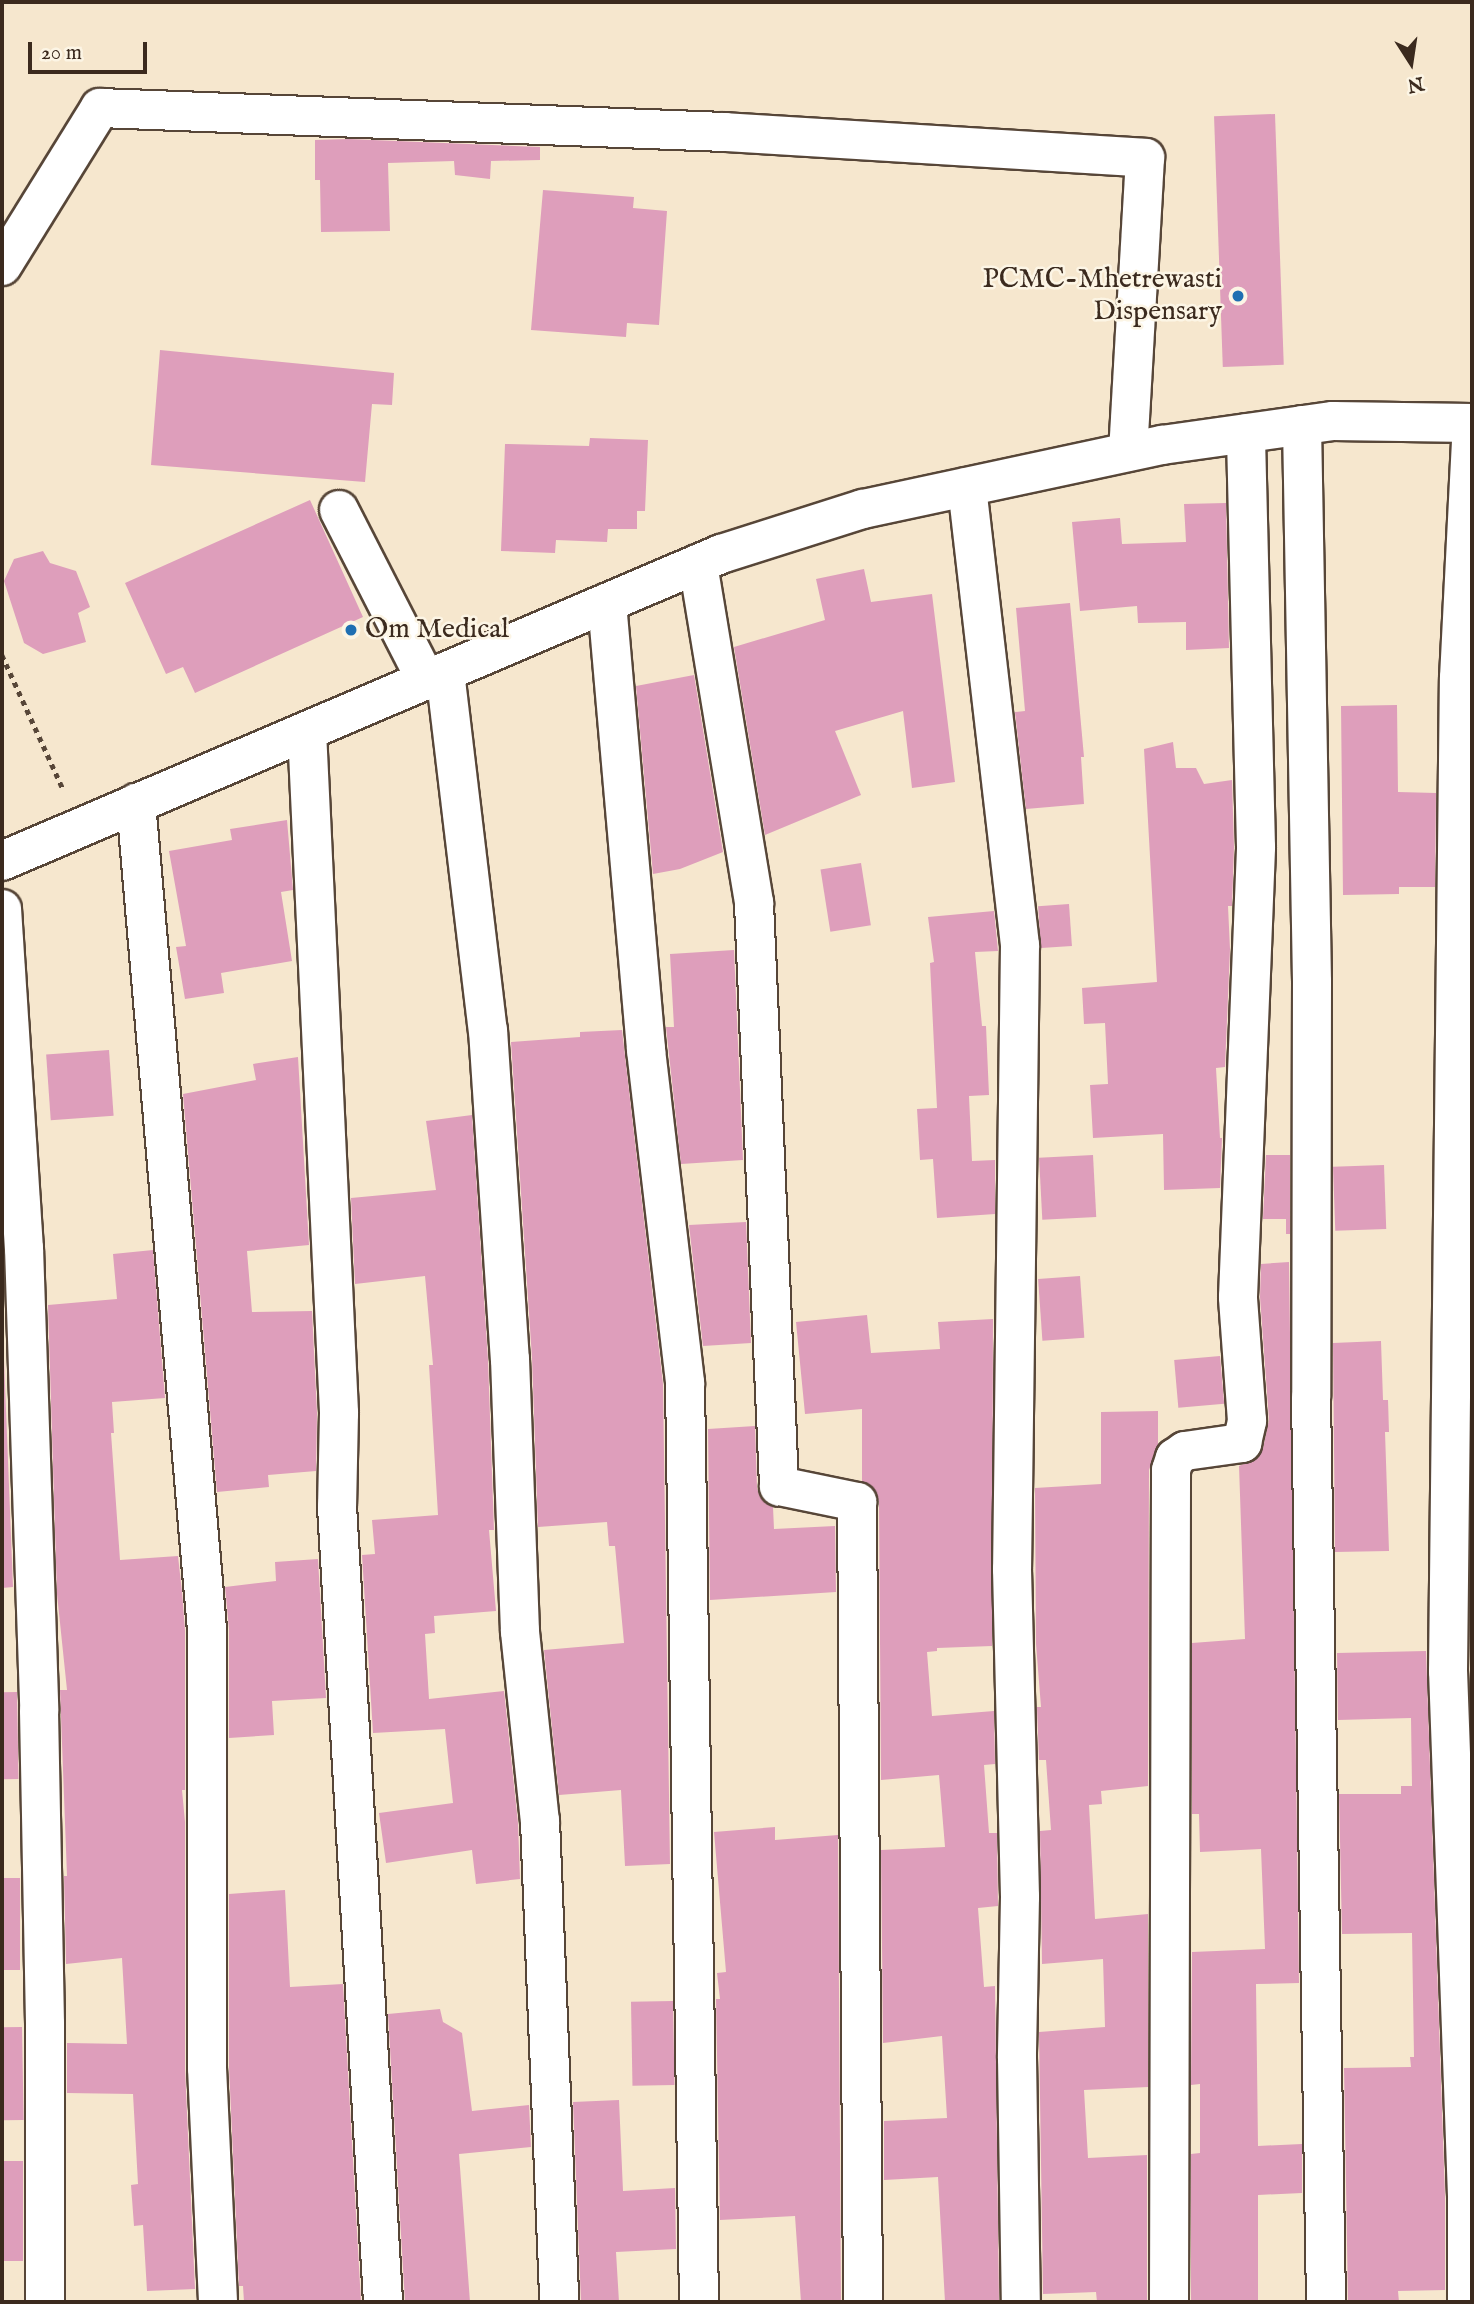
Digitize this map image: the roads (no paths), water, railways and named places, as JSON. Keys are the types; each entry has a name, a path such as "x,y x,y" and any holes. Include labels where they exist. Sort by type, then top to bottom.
{"street":[{"path":"2,266 16,211 100,108 725,132 1145,158 1128,452"},
{"path":"2,860 698,564 863,509 1128,452 1302,425 1333,421 1472,424 1460,678 1448,1671 1466,2182 1467,2302"},
{"path":"1302,425 1311,982 1311,1411 1326,2302"},
{"path":"1169,2302 1171,1470 1175,1458 1185,1451 1242,1443 1247,1421 1238,1297 1256,847 1246,433"},
{"path":"967,486 1020,945 1012,1569 1020,1898 1017,2058 1021,2302"},
{"path":"339,510 436,676 489,1044 510,1359 520,1632 540,1821 558,2302"},
{"path":"698,564 754,903 779,1486 857,1502 863,2302"},
{"path":"607,603 646,1050 685,1384 699,2302"},
{"path":"307,731 338,1387 337,1506 383,2302"},
{"path":"136,803 207,1629 207,2068 218,2302"},
{"path":"2,909 24,1248 38,1698 45,2024 45,2302"}],"place":[{"name":"PCMC-Mhetrewasti Dispensary","path":"1238,296"},
{"name":"Om Medical","path":"351,630"}]}
